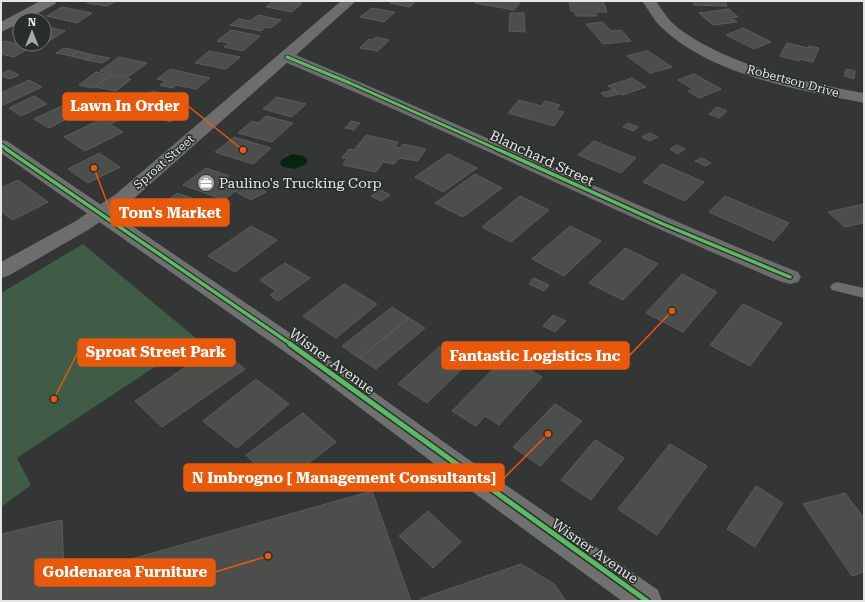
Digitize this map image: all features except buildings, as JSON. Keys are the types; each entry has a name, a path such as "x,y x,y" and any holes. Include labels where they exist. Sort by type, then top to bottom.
{"street":[{"path":"1,28 50,1"},
{"name":"Sproat Street","path":"1,271 100,214 123,198 349,1"},
{"name":"Robertson Drive","path":"649,1 657,16 666,25 690,42 721,59 760,74 864,98"},
{"name":"Blanchard Street","path":"287,56 383,96 584,190 704,243 790,277"},
{"name":"Wisner Avenue","path":"1,144 310,358 449,460 647,601"}],"lane":[{"path":"837,287 864,293"}],"shaded area":[{"path":"292,154 304,156 307,160 306,164 295,169 283,167 280,164 281,160"},
{"path":"83,244 197,339 17,458 31,485 1,507 1,293"}],"cycle path":[{"path":"287,57 350,83 663,224 790,277"},
{"path":"1,145 310,358 449,460 647,601"}],"place":[{"name":"Lawn In Order","path":"243,150"},
{"name":"Tom's Market","path":"94,168"},
{"name":"Paulino's Trucking Corp","path":"206,183"},
{"name":"Fantastic Logistics Inc","path":"672,311"},
{"name":"Sproat Street Park","path":"54,399"},
{"name":"N Imbrogno [ Management Consultants]","path":"548,434"},
{"name":"Goldenarea Furniture","path":"268,556"}]}
